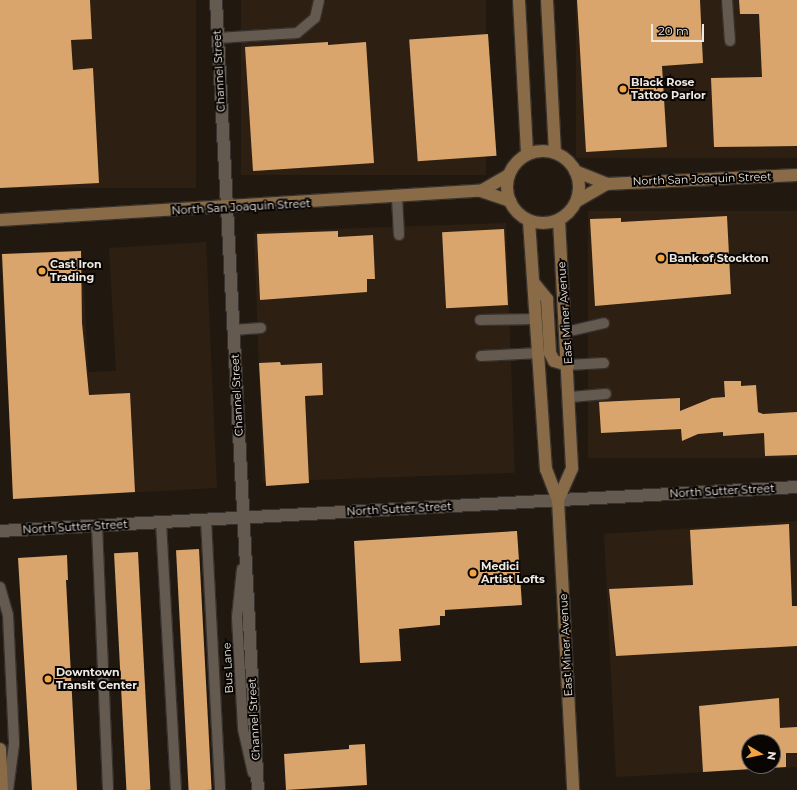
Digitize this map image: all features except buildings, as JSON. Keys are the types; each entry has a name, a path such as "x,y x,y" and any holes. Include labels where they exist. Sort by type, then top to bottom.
{"main road":[{"path":"519,0 527,154"},
{"path":"547,0 555,153"},
{"path":"539,150 555,153 563,156 575,171 580,188 577,201 559,220 540,224 529,221 519,214 510,202 507,183 509,175 517,162 527,154 539,150"},
{"name":"North San Joaquin Street","path":"575,171 607,184 797,176"},
{"name":"North San Joaquin Street","path":"481,191 509,175"},
{"name":"North San Joaquin Street","path":"577,201 607,184"},
{"name":"North San Joaquin Street","path":"0,220 226,208 481,191 510,202"},
{"name":"East Miner Avenue","path":"558,500 572,468 570,397 559,220"},
{"name":"East Miner Avenue","path":"529,221 546,469 558,500 574,790"},
{"path":"534,283 547,299 550,353 554,361 568,365"},
{"path":"549,324 566,332"},
{"path":"0,749 2,790"}],"street":[{"name":"Channel Street","path":"216,0 258,790"},
{"name":"North Sutter Street","path":"0,531 797,487"}],"lane":[{"path":"218,38 297,33 315,18 319,0"},
{"path":"727,0 730,41"},
{"path":"397,197 399,235"},
{"path":"480,320 536,318"},
{"path":"566,332 604,323"},
{"path":"233,330 261,328"},
{"path":"481,356 539,353"},
{"path":"568,365 604,362"},
{"path":"570,397 606,394"},
{"path":"206,520 220,790"},
{"path":"161,522 176,790"},
{"path":"97,526 108,790"},
{"path":"0,587 8,615 14,744 8,790"}],"shaded area":[{"path":"0,0 196,0 196,188 0,188"},
{"path":"241,0 486,0 486,175 241,175"},
{"path":"576,0 797,0 797,158 576,158"},
{"path":"588,211 797,211 797,458 588,458"},
{"path":"506,223 515,473 263,482 254,232"},
{"path":"206,242 217,488 13,499 1,254 82,250 88,372 116,371 109,248"},
{"path":"797,521 797,767 781,768 781,734 741,734 741,770 616,777 604,534"}],"place":[{"name":"Black Rose Tattoo Parlor","path":"623,89"},
{"name":"Bank of Stockton","path":"661,258"},
{"name":"Cast Iron Trading","path":"42,271"},
{"name":"Medici Artist Lofts","path":"473,573"},
{"name":"Downtown Transit Center","path":"48,679"}]}
